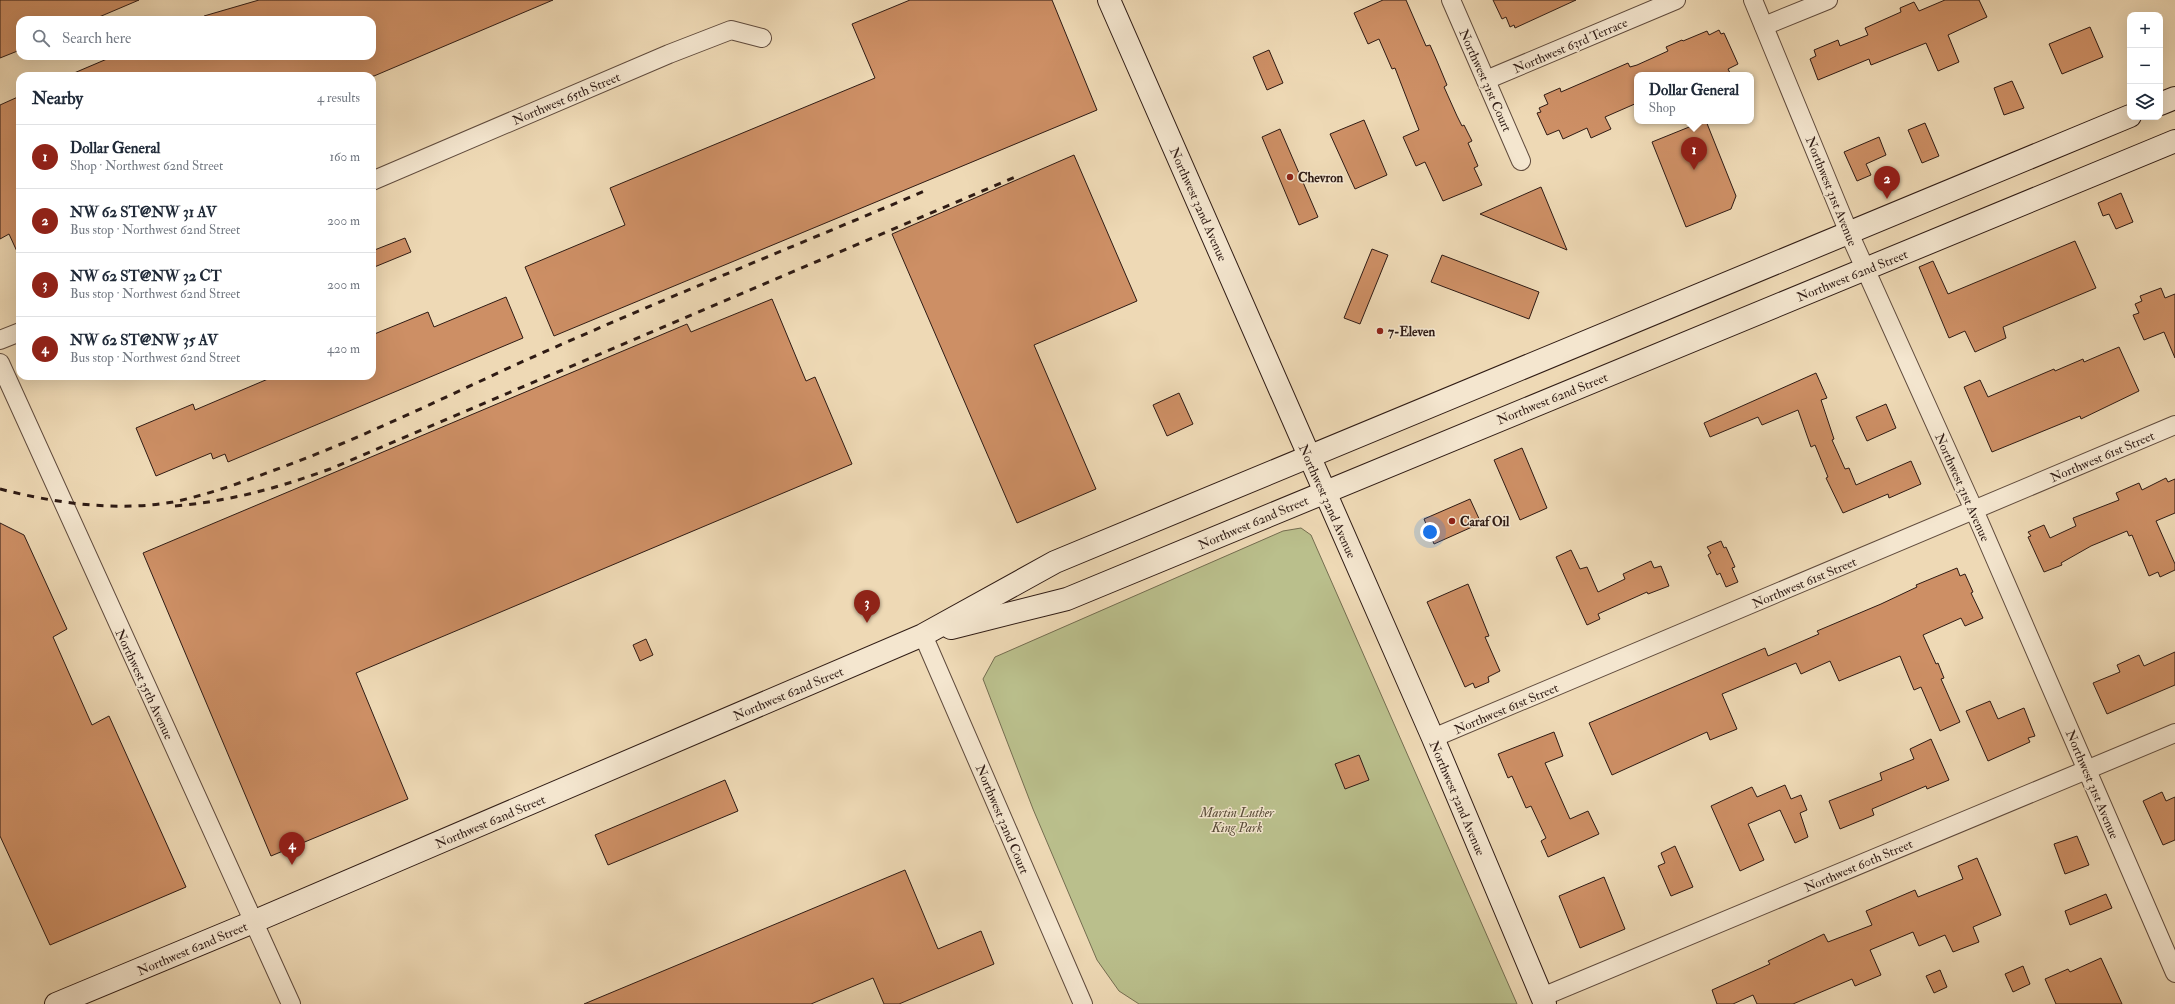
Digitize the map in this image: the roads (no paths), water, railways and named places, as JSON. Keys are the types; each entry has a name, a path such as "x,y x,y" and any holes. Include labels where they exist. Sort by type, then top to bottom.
{"main road":[{"name":"Northwest 32nd Avenue","path":"1109,0 1433,738 1543,1001"},
{"path":"2163,103 2175,98"},
{"name":"Northwest 62nd Street","path":"56,1004 253,922 923,635 1055,562 1310,458 2127,117"},
{"name":"Northwest 62nd Street","path":"923,635 1067,599 2175,141"}],"street":[{"name":"Northwest 31st Court","path":"1451,0 1521,161"},
{"name":"Northwest 63rd Terrace","path":"1486,80 1676,0"},
{"name":"Northwest 31st Avenue","path":"1753,0 1849,233 1974,510 2175,973"},
{"path":"1764,26 1828,0"},
{"name":"Northwest 65th Street","path":"376,179 669,54 731,30 762,38"},
{"path":"0,340 16,334"},
{"name":"Northwest 35th Avenue","path":"0,363 291,1004"},
{"name":"Northwest 61st Street","path":"1433,738 2175,425"},
{"name":"Northwest 32nd Court","path":"923,635 1083,1004"},
{"name":"Northwest 60th Street","path":"1543,1001 2175,733"}],"railway":[{"path":"175,506 216,501 254,493 330,469 1020,175"},
{"path":"0,489 64,502 108,506 130,506 173,502 223,488 334,447 395,421 515,365 617,320 927,190"}],"place":[{"name":"Dollar General","path":"1694,170"},
{"name":"Chevron","path":"1290,177"},
{"name":"NW 62 ST@NW 31 AV","path":"1887,199"},
{"name":"7-Eleven","path":"1380,331"},
{"name":"Caraf Oil","path":"1452,521"},
{"name":"NW 62 ST@NW 32 CT","path":"867,623"},
{"name":"NW 62 ST@NW 35 AV","path":"292,865"}],"park label":[{"name":"Martin Luther King Park","path":"1237,820"}]}
